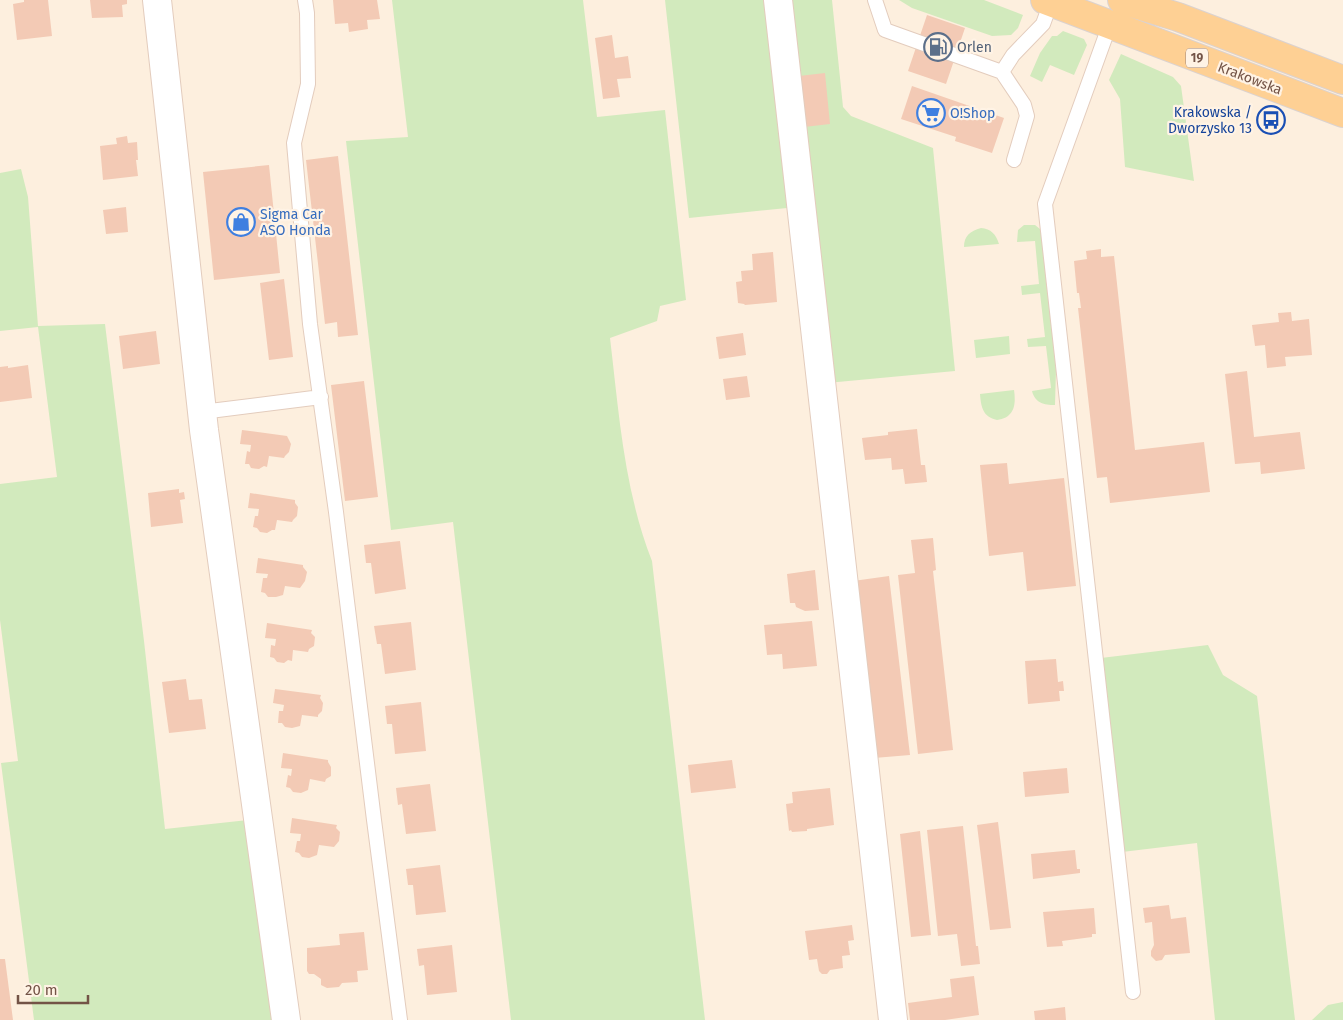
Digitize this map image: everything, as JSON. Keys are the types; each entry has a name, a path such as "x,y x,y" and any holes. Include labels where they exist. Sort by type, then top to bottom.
{"main road":[{"name":"19","path":"1122,0 1178,17 1343,80"},
{"name":"Krakowska","path":"1048,1 1343,113"}],"street":[{"path":"157,0 202,412 286,1020"},
{"path":"778,0 892,1020"}],"lane":[{"path":"304,0 307,13 308,84 294,144 310,324 400,1020"},
{"path":"875,0 885,30 1002,72 1024,105 1027,116 1014,160"},
{"path":"1002,72 1013,55 1043,24 1048,1"},
{"path":"1110,24 1045,204 1133,992"},
{"path":"202,412 320,397"}],"green space":[{"path":"392,0 583,0 597,117 665,110 686,300 660,306 657,321 610,338 629,479 635,507 652,561 705,1020 511,1020 453,522 391,530 346,141 408,137"},
{"path":"665,0 768,0 787,208 689,218"},
{"path":"787,0 832,0 843,107 851,116 933,148 955,371 827,383"},
{"path":"899,0 984,0 1023,15 1018,28 1011,35 992,36 912,8"},
{"path":"1063,31 1084,39 1087,45 1074,75 1050,65 1042,82 1030,76 1040,53 1052,36 1057,36"},
{"path":"1121,54 1173,77 1181,86 1194,181 1125,167 1120,99 1109,80"},
{"path":"21,169 28,197 38,326 105,324 165,829 248,820 272,1020 34,1020 1,763 18,761 0,620 0,484 57,477 38,327 0,331 0,173"},
{"path":"1024,225 1035,225 1042,234 1056,370 1055,405 1038,401 1032,391 1051,388 1046,346 1028,347 1027,339 1045,337 1040,293 1022,295 1021,286 1039,284 1035,241 1017,242 1018,230"},
{"path":"981,228 993,233 999,244 964,247 968,235"},
{"path":"1009,336 1010,354 976,358 974,340"},
{"path":"1014,390 1014,405 1008,416 997,420 992,419 986,414 982,407 980,394"},
{"path":"1208,645 1223,675 1257,696 1295,1020 1215,1020 1197,843 1122,852 1101,658"},
{"path":"1343,1002 1343,1020 1312,1020 1328,1005"}],"building":[{"path":"24,0 48,0 52,36 17,40 13,4 24,2"},
{"path":"90,0 127,0 127,4 122,5 123,17 92,18"},
{"path":"333,0 377,0 380,19 367,20 368,29 349,32 348,23 335,24"},
{"path":"927,15 965,28 946,84 908,71"},
{"path":"612,35 615,58 628,56 631,78 617,79 620,97 603,99 595,38"},
{"path":"825,73 830,124 804,127 799,76"},
{"path":"912,86 1004,118 992,153 955,141 956,137 901,119"},
{"path":"127,136 128,143 137,142 138,160 136,160 138,176 103,180 100,146 117,144 116,138"},
{"path":"338,156 358,335 338,337 337,322 325,324 306,160"},
{"name":"Sigma Car ASO Honda","path":"269,165 280,273 214,280 203,172"},
{"path":"126,207 128,232 106,234 103,210"},
{"path":"1101,249 1101,257 1114,256 1135,450 1204,442 1210,492 1110,503 1107,477 1097,478 1078,308 1081,308 1079,293 1077,293 1074,261 1087,259 1086,251"},
{"path":"773,252 777,302 745,305 738,303 736,282 742,281 741,271 753,270 752,254"},
{"path":"284,279 293,357 269,360 260,283"},
{"path":"1291,312 1292,321 1309,319 1312,355 1285,357 1286,366 1267,368 1265,345 1255,346 1252,325 1279,322 1278,313"},
{"path":"156,331 160,364 123,369 119,336"},
{"path":"743,333 746,355 719,359 716,337"},
{"path":"28,365 32,398 0,402 0,367 8,366 8,368"},
{"path":"1247,371 1254,437 1300,432 1305,469 1261,474 1260,462 1235,464 1225,374"},
{"path":"747,376 750,397 726,400 723,379"},
{"path":"364,381 378,497 345,501 331,385"},
{"path":"917,429 921,465 925,465 927,482 905,484 903,469 892,470 891,458 865,460 862,438 888,435 888,432"},
{"path":"242,430 287,436 291,444 289,452 284,458 269,456 267,467 251,468 249,464 245,464 247,451 250,452 251,445 240,444"},
{"path":"1007,463 1009,484 1064,478 1076,586 1027,591 1023,552 989,556 980,465"},
{"path":"179,489 179,493 184,492 185,499 180,500 183,523 151,527 148,493"},
{"path":"250,493 295,500 298,507 297,516 292,522 277,520 275,530 267,533 260,532 257,528 253,527 255,516 258,516 259,509 248,508"},
{"path":"933,538 936,570 933,571 953,750 918,754 898,575 915,573 911,540"},
{"path":"400,541 406,589 375,594 371,563 366,563 364,545"},
{"path":"258,558 303,565 307,572 305,581 300,588 285,586 283,595 268,597 265,593 261,592 263,578 267,578 268,574 256,573"},
{"path":"815,570 819,610 805,611 796,607 795,603 790,603 787,574"},
{"path":"889,576 910,755 874,758 853,581"},
{"path":"812,621 817,666 783,669 782,654 767,655 764,625"},
{"path":"411,622 416,670 385,674 381,644 377,644 374,626"},
{"path":"267,623 312,630 311,633 315,637 314,646 308,652 293,650 292,661 277,662 274,658 270,657 271,645 275,646 276,639 265,638"},
{"path":"1056,659 1058,682 1063,681 1064,691 1059,691 1060,701 1028,704 1025,661"},
{"path":"186,679 189,700 202,699 206,729 169,733 162,682"},
{"path":"275,689 321,695 322,711 318,717 302,715 300,726 285,727 282,723 278,723 279,711 283,711 284,705 273,703"},
{"path":"421,702 426,751 395,754 392,724 387,724 385,706"},
{"path":"283,753 328,760 331,767 331,776 325,782 310,779 308,790 301,793 293,792 290,788 286,787 288,775 291,776 292,769 281,768"},
{"path":"732,760 736,788 691,793 688,765"},
{"path":"1067,768 1069,793 1025,797 1023,772"},
{"path":"430,784 436,831 406,834 402,804 398,805 396,788"},
{"path":"830,788 834,825 807,829 807,831 789,831 786,804 793,803 792,792"},
{"path":"292,818 337,825 336,828 340,832 339,841 334,847 319,845 317,855 309,858 302,857 299,853 295,852 297,841 300,841 301,834 290,833"},
{"path":"998,822 1011,928 990,930 977,825"},
{"path":"963,826 976,946 978,946 980,964 961,966 957,934 938,936 927,830"},
{"path":"920,831 931,935 911,937 900,834"},
{"path":"1075,850 1077,869 1080,869 1080,873 1033,879 1031,854"},
{"path":"440,865 446,912 416,915 413,885 408,885 406,869"},
{"path":"1169,905 1171,919 1186,917 1190,953 1165,955 1162,960 1156,961 1151,956 1154,945 1152,922 1145,923 1143,908"},
{"path":"1094,908 1096,934 1092,934 1092,937 1062,941 1063,946 1047,947 1043,912"},
{"path":"852,925 854,940 848,941 850,955 842,956 843,968 830,970 827,974 822,974 819,971 817,959 809,960 805,931"},
{"path":"364,932 368,970 357,971 358,982 342,983 339,987 327,988 321,985 321,979 314,974 309,974 307,971 307,948 340,945 339,934"},
{"path":"452,945 457,992 427,995 424,965 419,966 417,949"},
{"path":"0,959 5,959 13,1020 0,1020"},
{"path":"974,976 979,1015 945,1020 910,1020 908,1003 952,997 950,979"},
{"path":"1065,1007 1066,1020 1035,1020 1034,1011"}],"place":[{"name":"Orlen","path":"938,47"},
{"name":"O!Shop","path":"931,113"},
{"name":"Krakowska / Dworzysko 13","path":"1271,120"},
{"name":"Sigma Car ASO Honda","path":"241,222"}]}
